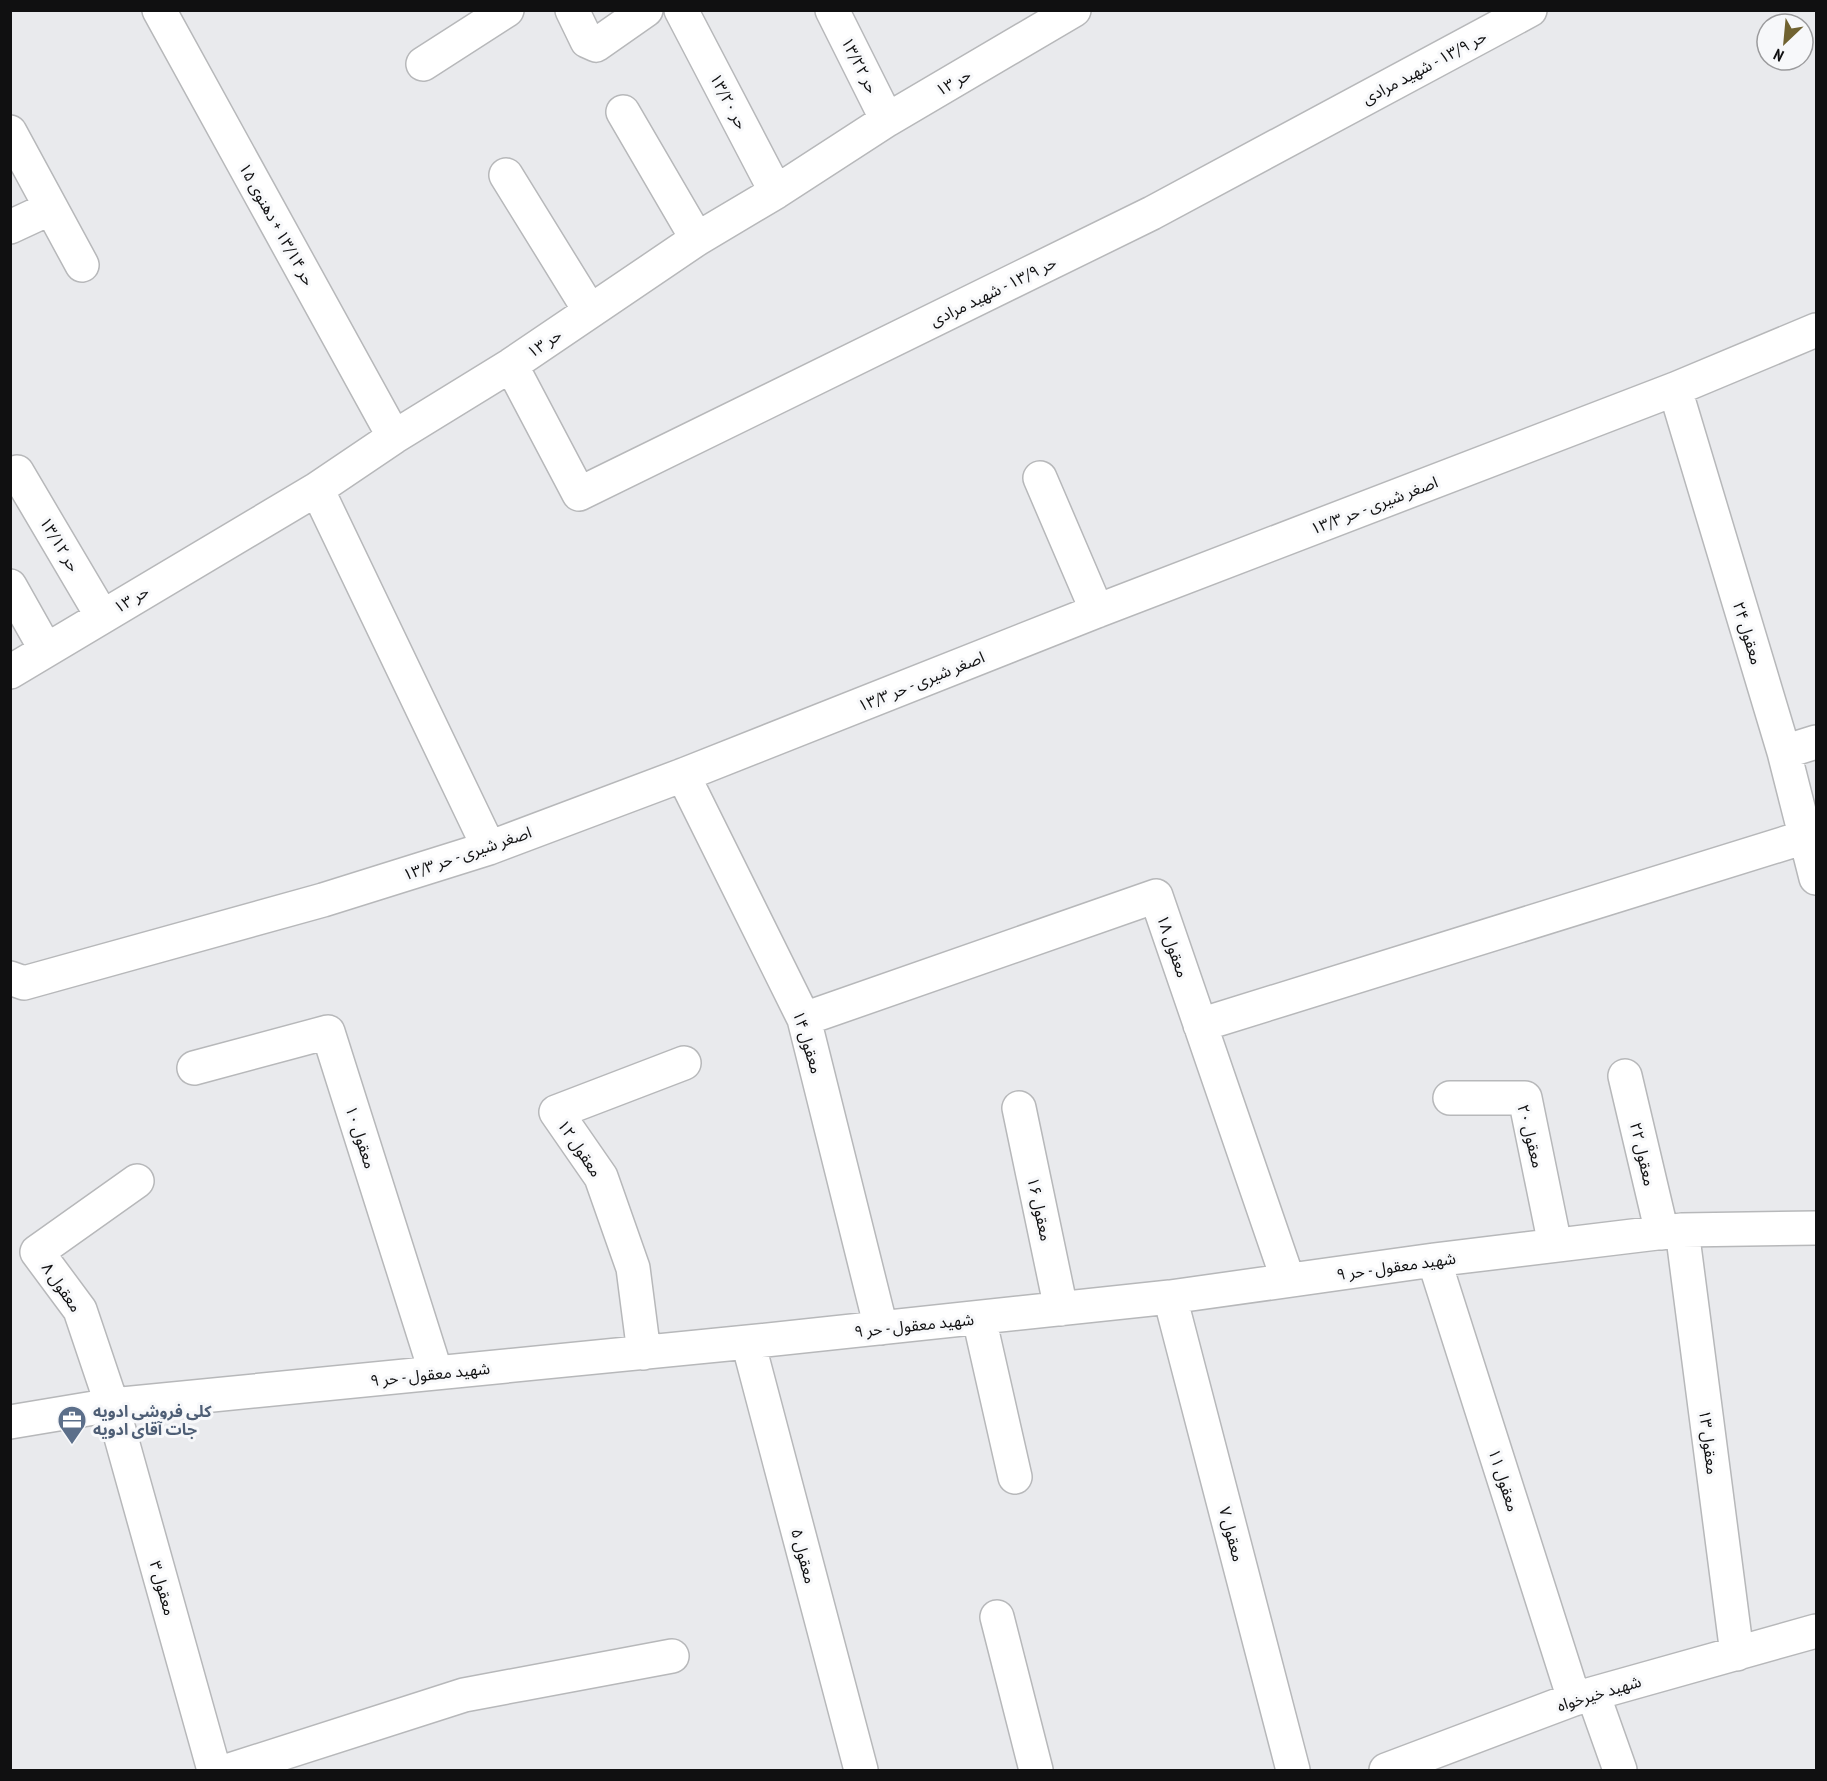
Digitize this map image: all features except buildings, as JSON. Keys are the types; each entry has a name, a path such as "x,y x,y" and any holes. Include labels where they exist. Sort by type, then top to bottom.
{"street":[{"name":"حر ۱۳/۱۴ + دهنوی ۱۵","path":"159,10 394,438"},
{"path":"423,64 507,10"},
{"path":"572,10 587,41 596,45 646,10"},
{"name":"حر ۱۳/۲۰","path":"681,10 776,192"},
{"name":"حر ۱۳/۲۲","path":"832,10 887,120"},
{"name":"حر ۱۳/۹ - شهید مرادی","path":"511,365 579,494 1152,213 1530,10"},
{"name":"حر ۱۳","path":"10,672 317,489 511,365 696,239 776,192 887,120 1059,15"},
{"path":"623,112 696,239"},
{"path":"10,132 82,265"},
{"path":"506,174 591,311"},
{"path":"10,227 51,208"},
{"name":"اصغر شیری - حر ۱۳/۳","path":"10,978 24,983 323,900 489,848 683,775 1097,611 1675,389 1816,330"},
{"name":"معقول ۲۴","path":"1675,389 1784,752 1816,878"},
{"name":"حر ۱۳/۱۲","path":"17,472 102,616"},
{"path":"1040,478 1097,611"},
{"path":"317,489 489,848"},
{"path":"10,586 46,650"},
{"path":"1784,752 1816,741"},
{"name":"معقول ۱۴","path":"683,775 804,1019 881,1328"},
{"path":"1200,1025 1805,837"},
{"name":"معقول ۱۸","path":"804,1019 1156,896 1287,1280"},
{"name":"معقول ۱۰","path":"194,1068 328,1032 436,1373"},
{"name":"معقول ۱۲","path":"644,1353 633,1268 601,1177 556,1112 684,1063"},
{"name":"معقول ۲۲","path":"1625,1076 1672,1231"},
{"name":"معقول ۲۰","path":"1450,1098 1525,1098 1555,1245"},
{"name":"معقول ۱۶","path":"1019,1108 1061,1309"},
{"name":"معقول ۸","path":"112,1405 80,1310 37,1252 137,1181"},
{"name":"شهید معقول - حر ۹","path":"10,1422 112,1405 644,1353 1170,1297 1434,1260 1672,1231 1816,1228"},
{"name":"معقول ۱۳","path":"1672,1231 1737,1653"},
{"name":"معقول ۱۱","path":"1434,1260 1583,1696 1620,1770"},
{"name":"معقول ۷","path":"1170,1297 1293,1770"},
{"path":"979,1318 1015,1477"},
{"name":"معقول ۵","path":"748,1342 861,1770"},
{"name":"معقول ۳","path":"112,1405 214,1770"},
{"path":"997,1617 1036,1770"},
{"name":"شهید خیرخواه","path":"1386,1770 1583,1696 1816,1631"},
{"path":"230,1770 464,1695 672,1656"}],"place":[{"name":"کلی فروشی ادویه جات آقای ادویه","path":"72,1446"}]}
